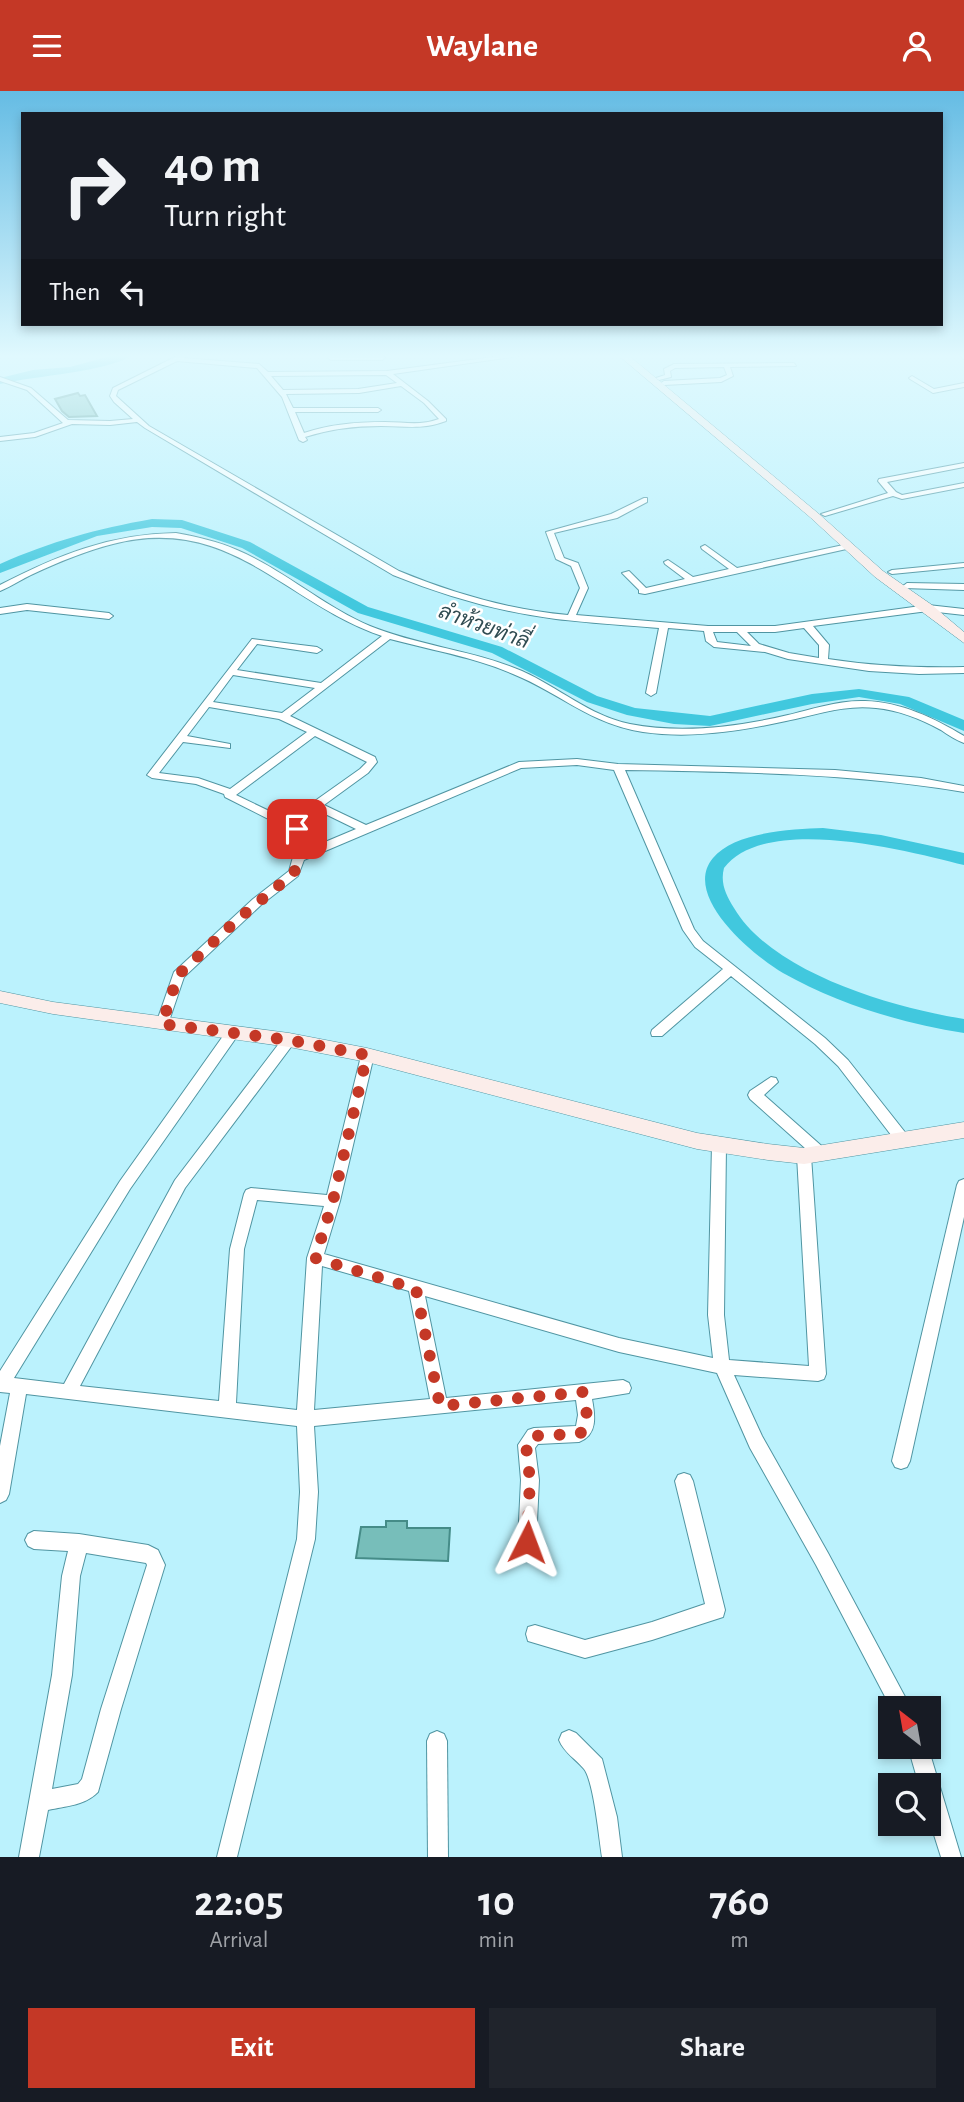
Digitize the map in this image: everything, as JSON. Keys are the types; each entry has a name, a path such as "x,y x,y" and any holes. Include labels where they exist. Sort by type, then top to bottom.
{"main road":[{"path":"718,436 879,574 928,608"},
{"path":"731,436 892,572 964,639"},
{"path":"0,997 20,1003 289,1040 367,1055 719,1145 812,1155 964,1130"}],"street":[{"path":"0,439 23,436"},
{"path":"166,436 414,582 483,602 571,617 708,629 775,628 928,608 964,612"},
{"path":"964,465 882,481 893,494 902,497 964,485"},
{"path":"825,514 893,494"},
{"path":"571,617 584,588 575,565 560,559 550,532 614,516 644,500"},
{"path":"0,588 38,567 107,542 136,537 201,539 234,551 350,620 389,635 517,672 592,715 646,730 673,732 725,729 864,704 904,712 964,740"},
{"path":"626,573 643,591 848,546"},
{"path":"705,547 735,571"},
{"path":"668,562 691,580"},
{"path":"892,572 964,565"},
{"path":"907,586 964,587"},
{"path":"0,611 27,607 108,616"},
{"path":"806,624 824,645 823,661"},
{"path":"650,693 664,626"},
{"path":"708,629 710,641 714,644 823,661 919,671 964,670"},
{"path":"739,629 765,650"},
{"path":"283,717 389,635"},
{"path":"231,793 198,781 152,775 255,641 317,650"},
{"path":"230,672 322,686"},
{"path":"206,705 283,717 366,755 372,762 290,824"},
{"path":"231,793 314,732"},
{"path":"179,739 226,746"},
{"path":"300,857 519,765 577,762 618,767 854,773 898,776 964,789"},
{"path":"618,767 689,930 699,944 795,1019 843,1063 903,1140"},
{"path":"162,1024 178,975 237,920 294,873 300,857 297,829 229,795 231,793"},
{"path":"316,805 364,829"},
{"path":"657,1033 730,969"},
{"path":"233,1032 125,1185 0,1384 305,1419 623,1388"},
{"path":"69,1391 180,1184 289,1040"},
{"path":"227,1857 306,1539 309,1492 305,1419 315,1258 333,1201 367,1055"},
{"path":"315,1258 619,1345 722,1367 818,1374 812,1155 755,1095 771,1082"},
{"path":"719,1145 716,1315 722,1367 756,1442 895,1696"},
{"path":"901,1461 964,1185"},
{"path":"227,1410 237,1249 251,1194 333,1201"},
{"path":"416,1289 440,1406"},
{"path":"0,1495 19,1386"},
{"path":"527,1542 530,1480 526,1445 534,1436 579,1434 584,1431 587,1424 583,1392"},
{"path":"536,1634 585,1649 652,1632 716,1610 684,1481"},
{"path":"34,1540 79,1543 148,1554 156,1565 111,1709 92,1785 83,1793 39,1801"},
{"path":"29,1857 62,1675 71,1576 79,1543"},
{"path":"569,1740 595,1766 607,1817 612,1857"},
{"path":"437,1741 438,1857"},
{"path":"922,1759 951,1857"}],"building":[{"path":"386,1521 407,1521 407,1528 450,1528 448,1561 356,1558 361,1527 386,1527"}],"waterway":[{"name":"ลำห้วยท่าลี่","path":"0,569 41,551 95,533 152,523 182,524 246,545 363,610 497,650 592,699 632,712 674,719 710,721 812,699 859,693 904,700 964,726"},
{"name":"ลำห้วยท่าลี่","path":"964,859 881,840 795,834 740,848 724,857 714,872 719,898 734,923 758,947 789,967 825,986 863,1001 900,1013 964,1026"}],"route":[{"path":"297,829 301,850 294,873 216,938 178,975 162,1024 289,1040 367,1055 333,1201 315,1258 416,1289 440,1406 583,1392 587,1424 584,1431 579,1434 534,1436 526,1445 530,1480 527,1542"}]}
